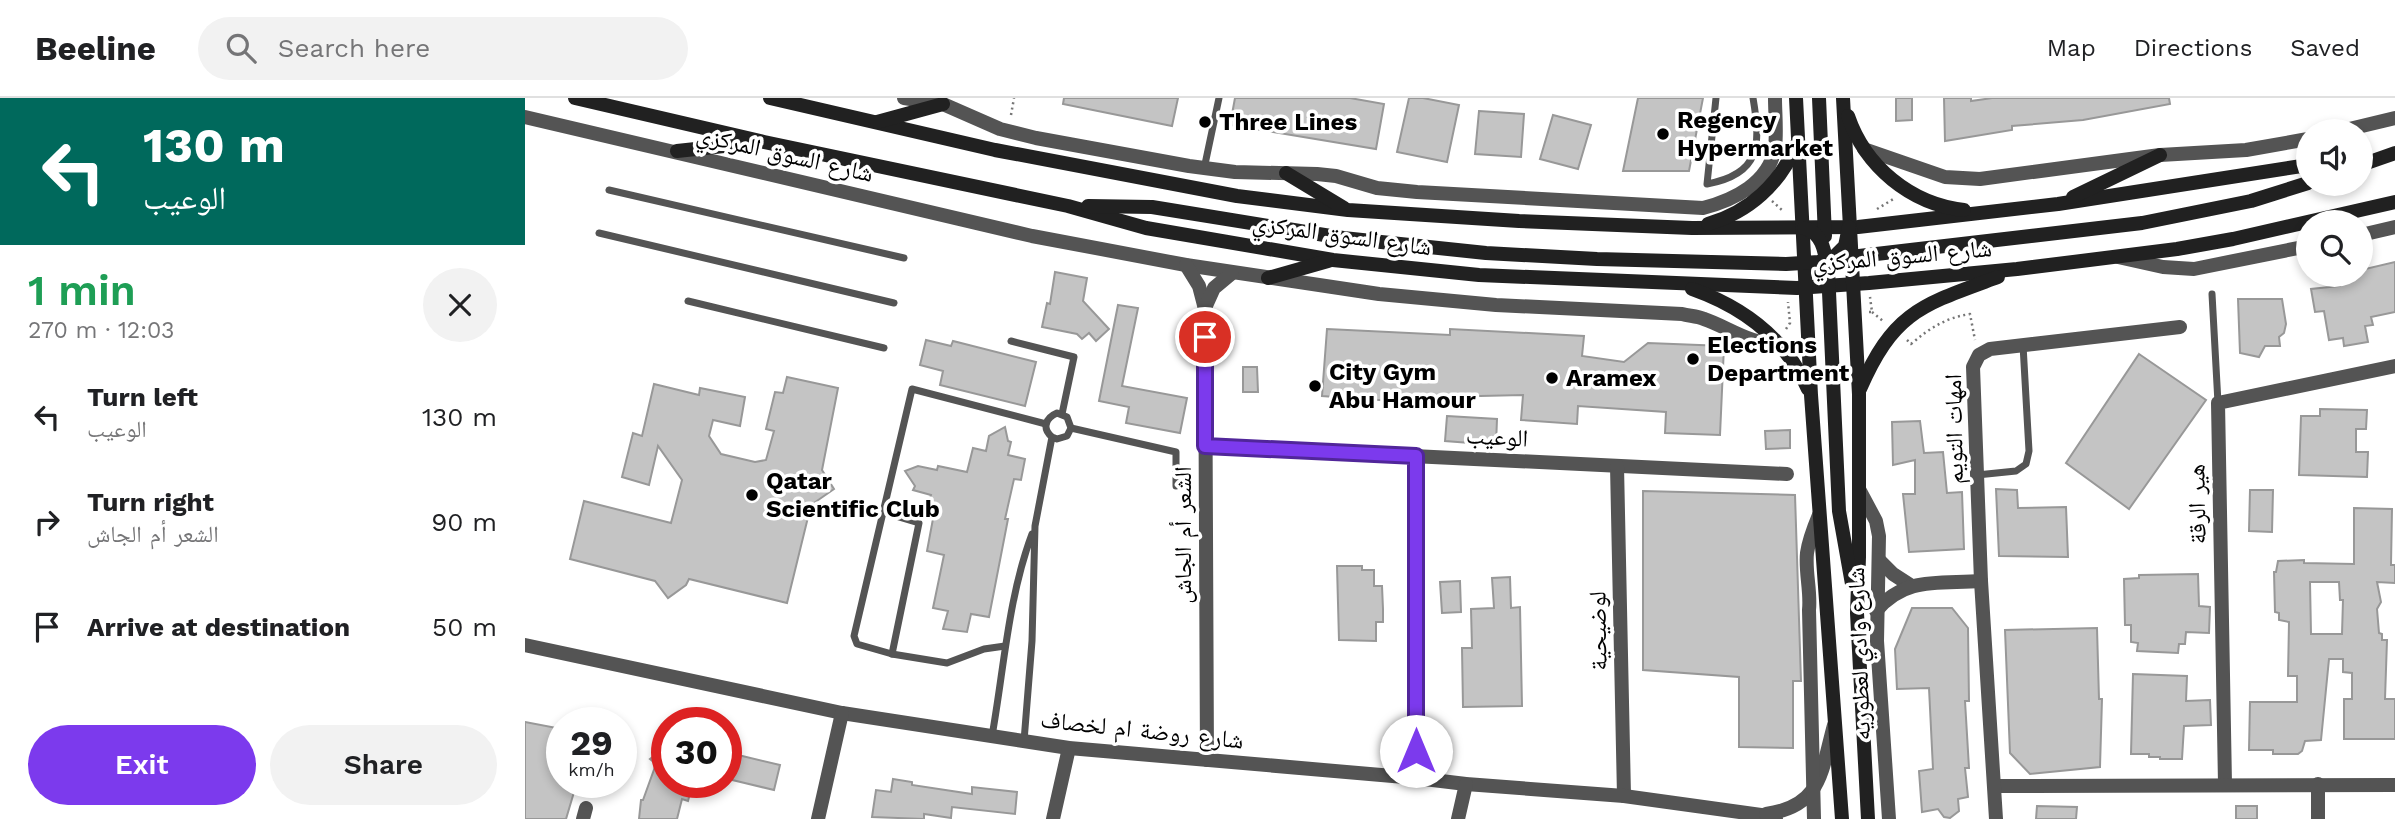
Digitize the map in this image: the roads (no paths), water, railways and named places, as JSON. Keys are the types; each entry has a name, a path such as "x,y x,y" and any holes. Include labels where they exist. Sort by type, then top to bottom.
{"main road":[{"name":"شارع السوق المركزي","path":"575,98 764,142 1068,206 1146,228 1333,260 1479,275 1677,284 1853,284 2017,270 2116,257 2233,239 2395,202"},
{"name":"شارع السوق المركزي","path":"770,98 995,150 1237,197 1348,210 1519,221 1692,228 1849,227 2058,204 2296,167"},
{"name":"شارع وادي لعطوريه","path":"1796,98 1811,395 1842,819"},
{"path":"1819,98 1839,511 1857,613"},
{"path":"1843,98 1851,124 1864,149 1889,177 1920,198 1956,209 1986,213"},
{"name":"شارع وادي لعطوريه","path":"1843,98 1859,394 1857,613 1868,819"},
{"path":"872,123 943,104"},
{"path":"1692,228 1727,218 1757,199 1782,172 1798,140"},
{"path":"677,151 764,142"},
{"path":"2373,154 2395,151"},
{"path":"2373,160 2395,151"},
{"path":"2058,204 2160,155"},
{"path":"1286,173 1348,210"},
{"path":"1068,206 1152,207 1343,238 1486,253 1597,259 1805,263 2142,223 2251,201 2296,187"},
{"path":"1806,286 1813,269 1842,251 1849,227"},
{"path":"1802,228 1817,234 1835,276 1853,284"},
{"path":"1268,278 1333,260"},
{"path":"1859,394 1878,351 1904,320 1933,302 2017,270"},
{"path":"1677,284 1734,307 1751,318 1793,360 1811,395"}],"street":[{"name":"شارع السوق المركزي","path":"904,98 943,104 1007,131 1204,169 1336,176 1377,188 1417,192 1683,208 1703,208 1735,198 1762,175 1774,149 1775,98"},
{"name":"شارع السوق المركزي","path":"525,117 1032,236 1186,265 1379,294 1496,305 1682,314 1702,318 1754,340 1778,343"},
{"path":"2373,123 2395,118"},
{"path":"1864,149 1933,174 1960,179 1980,179 2160,155 2246,150 2296,141"},
{"path":"2373,232 2395,227"},
{"name":"شارع السوق المركزي","path":"2116,257 2163,267 2195,269 2296,248"},
{"name":"الشعر أم الجاش","path":"1186,265 1199,286 1205,309 1207,760"},
{"path":"1205,309 1214,288 1232,273"},
{"name":"امهات التويم","path":"1996,819 1981,582 1973,368 1979,355 1990,349 2180,327"},
{"path":"2218,403 2395,366"},
{"name":"هير الرقة","path":"2218,403 2225,784"},
{"name":"الوعيب","path":"1205,446 1787,474"},
{"path":"1416,456 1416,778"},
{"name":"لوضيحية","path":"1617,466 1624,796"},
{"name":"شارع وادي لعطوريه","path":"1860,491 1876,521 1879,536 1876,611 1889,819"},
{"name":"شارع وادي لعطوريه","path":"1814,819 1811,590 1807,553 1819,515"},
{"path":"1879,560 1893,574 1910,585"},
{"path":"1876,611 1891,596 1910,585 1981,582"},
{"name":"شارع روضة ام لخصاف","path":"525,646 842,713 1069,748 1624,796 1776,819"},
{"path":"818,819 842,713"},
{"path":"1812,793 1820,776 1836,717"},
{"path":"1053,819 1069,748"},
{"path":"1458,819 1466,784"},
{"path":"2318,784 2318,819"},
{"path":"1994,786 2395,785"},
{"name":"شارع روضة ام لخصاف","path":"1761,815 1792,808 1812,793"}],"lane":[{"path":"1204,169 1219,98"},
{"path":"1716,98 1707,184 1725,181 1738,175 1749,165 1755,152 1757,135 1753,98"},
{"path":"609,190 904,258"},
{"path":"599,233 894,303"},
{"path":"2212,294 2218,403"},
{"path":"688,300 884,348"},
{"path":"1011,341 1074,357 1062,414"},
{"path":"1977,475 2015,471 2026,464 2029,451 2023,345"},
{"path":"1005,646 984,649 947,663 892,654 857,644 854,636 912,389 1045,424"},
{"path":"1045,424 1052,415 1062,414 1070,421 1071,428"},
{"path":"1045,424 1052,437 1062,438 1071,428"},
{"path":"1071,428 1176,453 1176,486"},
{"path":"1024,741 1031,653 1035,526 1052,437"},
{"path":"882,512 919,523 892,654"},
{"path":"992,736 1005,646 1023,558 1035,526"}],"place":[{"name":"Three Lines","path":"1205,122"},
{"name":"Regency Hypermarket","path":"1663,134"},
{"name":"Elections Department","path":"1693,359"},
{"name":"Aramex","path":"1552,378"},
{"name":"City Gym Abu Hamour","path":"1315,386"},
{"name":"Qatar Scientific Club","path":"752,495"}]}
